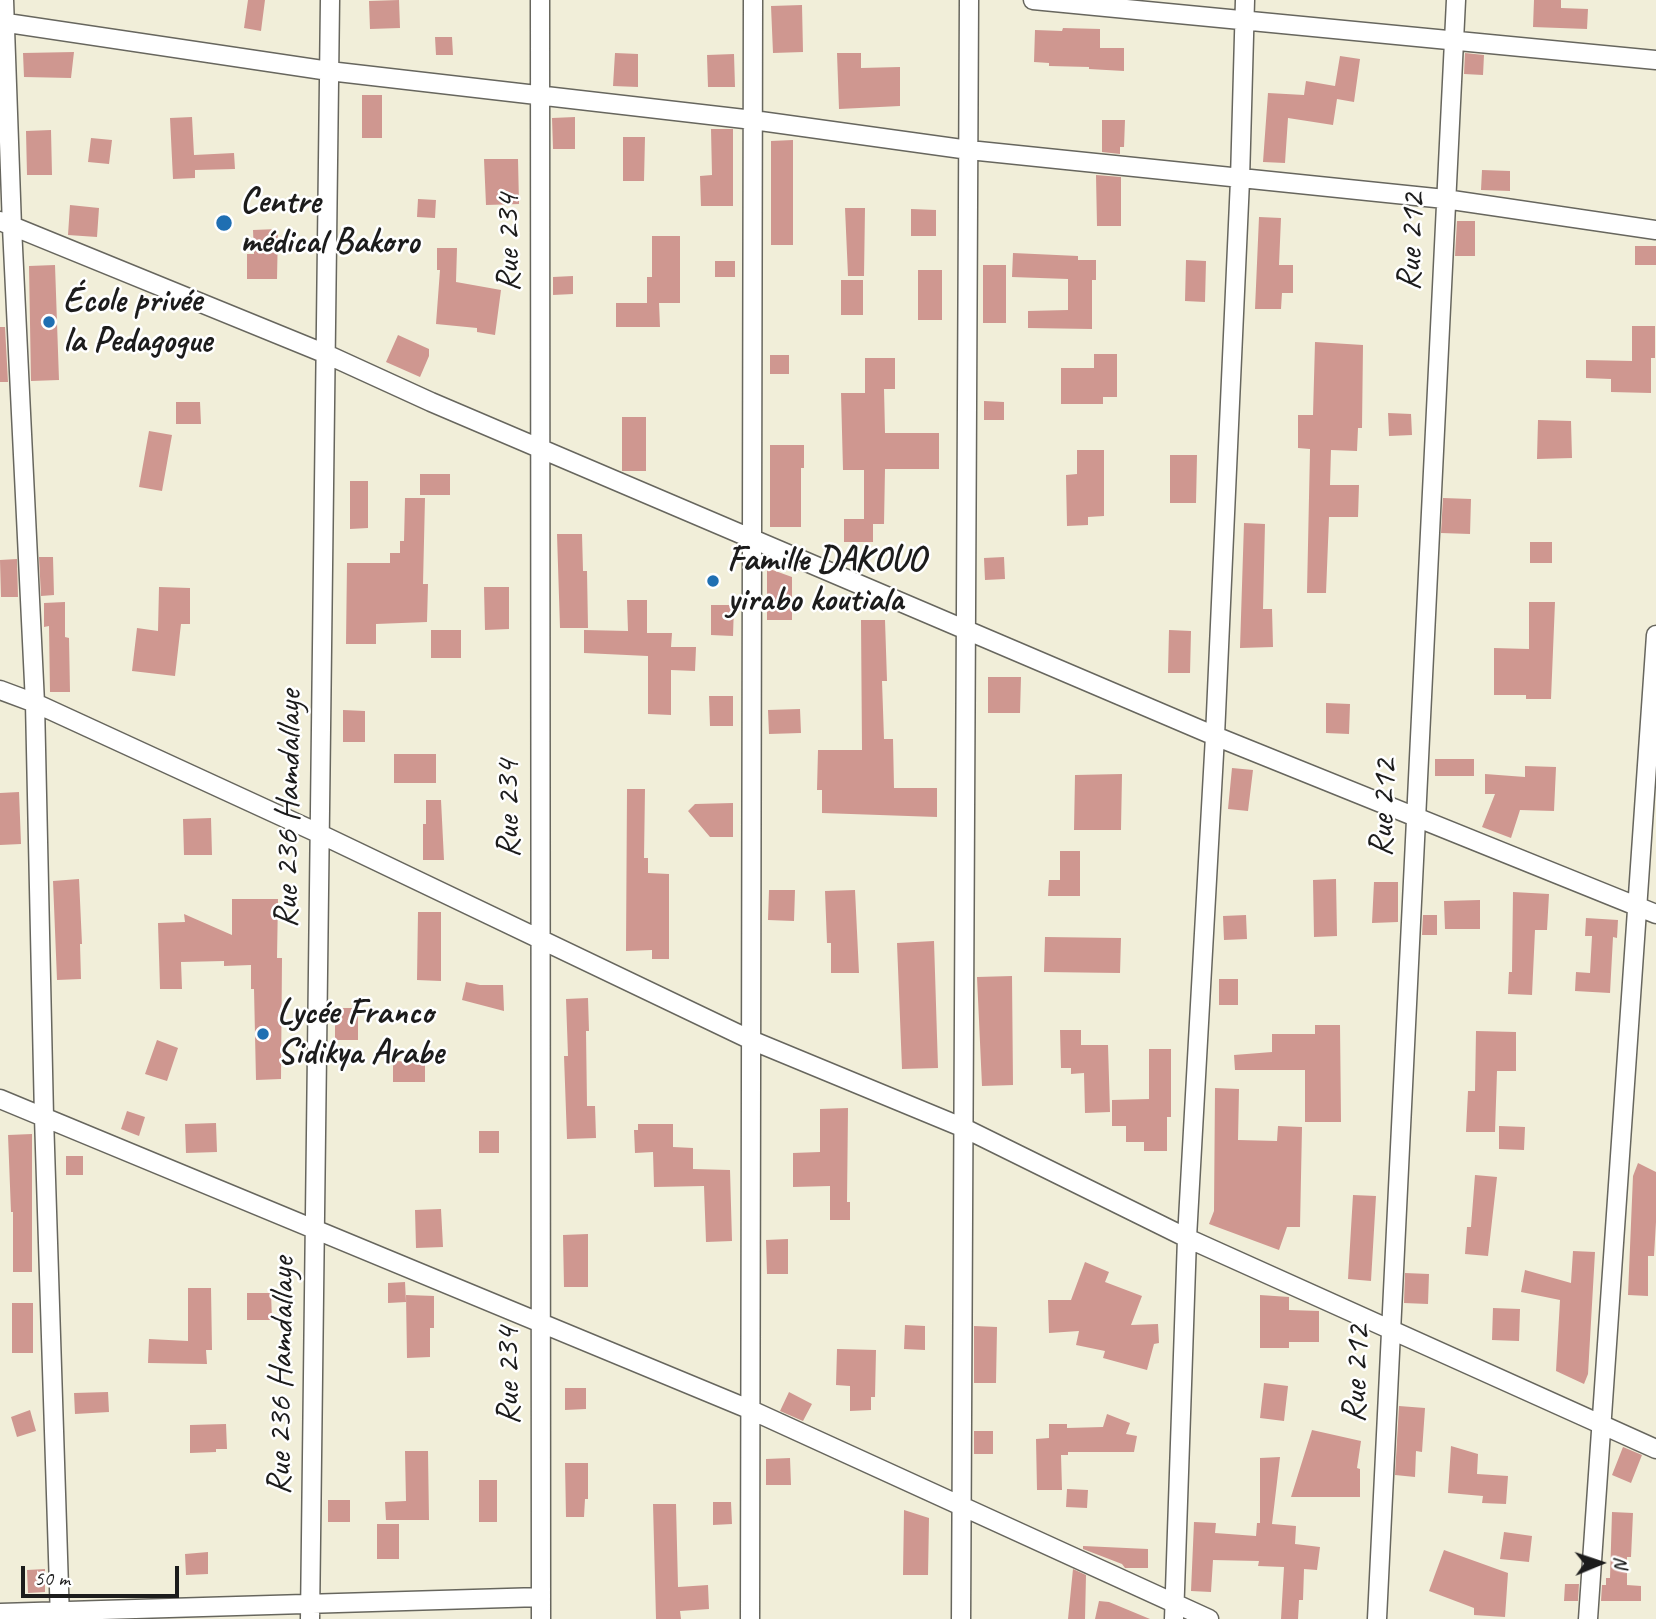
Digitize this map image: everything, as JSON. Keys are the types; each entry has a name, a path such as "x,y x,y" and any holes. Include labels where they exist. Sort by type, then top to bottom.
{"street":[{"path":"4,0 2,22 6,224 35,703 44,1117 60,1615"},
{"name":"Rue 236 Hamdallaye","path":"311,1612 330,0"},
{"name":"Rue 234","path":"541,0 541,1619"},
{"path":"750,1619 753,0"},
{"path":"961,1619 969,0"},
{"path":"1033,0 1656,60"},
{"path":"1175,1612 1187,1238 1215,736 1240,180 1245,0"},
{"name":"Rue 212","path":"1377,1619 1456,0"},
{"path":"2,22 329,71 753,120 969,150 1445,199 1656,230"},
{"path":"6,224 326,354 541,449 1215,736 1656,914"},
{"path":"1588,1619 1656,635"},
{"path":"0,690 35,703 320,834 751,1040 964,1128 1187,1238 1656,1449"},
{"path":"0,1099 751,1410 961,1507 1175,1612 1209,1619"},
{"path":"0,1613 60,1615 311,1612 541,1597"}],"building":[{"path":"248,0 265,0 261,31 244,28"},
{"path":"399,0 400,28 370,29 369,1"},
{"path":"1534,0 1561,0 1561,8 1588,9 1587,29 1533,27"},
{"path":"802,5 803,52 773,53 771,6"},
{"path":"1063,28 1100,29 1100,48 1124,48 1124,71 1049,66 1049,63 1034,62 1035,30 1062,31"},
{"path":"435,37 452,37 453,55 436,55"},
{"path":"74,52 71,78 24,77 23,53"},
{"path":"615,53 638,54 638,87 613,86"},
{"path":"837,53 861,53 861,68 900,67 900,106 839,109"},
{"path":"1465,53 1484,55 1483,75 1464,74"},
{"path":"734,54 735,87 708,87 707,55"},
{"path":"1340,56 1360,59 1354,102 1337,99 1333,125 1288,118 1285,163 1263,162 1268,93 1304,95 1306,81 1335,86"},
{"path":"362,95 382,95 382,138 362,138"},
{"path":"192,117 194,155 234,153 235,169 195,170 195,178 173,179 170,118"},
{"path":"575,117 575,149 553,149 552,118"},
{"path":"1102,120 1125,120 1124,147 1120,147 1120,154 1102,152"},
{"path":"711,129 733,129 733,206 701,206 700,176 712,175"},
{"path":"51,130 52,175 27,175 26,131"},
{"path":"623,137 645,137 644,181 623,181"},
{"path":"91,138 112,140 109,164 88,162"},
{"path":"793,140 793,245 771,245 771,141"},
{"path":"484,159 518,159 519,204 486,205"},
{"path":"1482,170 1510,171 1510,191 1481,190"},
{"path":"1096,175 1121,177 1121,226 1097,226"},
{"path":"418,199 436,200 435,218 417,217"},
{"path":"70,205 99,208 97,237 68,235"},
{"path":"845,208 865,208 864,276 848,276"},
{"path":"911,209 936,210 936,236 911,236"},
{"path":"1259,217 1281,218 1279,265 1293,265 1293,293 1282,293 1281,309 1255,309"},
{"path":"1457,221 1475,221 1475,256 1455,256"},
{"path":"278,229 277,279 247,279 247,254 254,254 253,230"},
{"path":"652,236 680,236 680,303 647,303 647,277 652,277"},
{"path":"1635,246 1656,246 1656,265 1635,265"},
{"path":"437,248 457,248 456,282 501,290 495,335 477,332 477,328 436,324 440,270 437,270"},
{"path":"1013,253 1078,256 1078,260 1096,260 1096,280 1092,280 1092,329 1028,328 1028,311 1068,310 1068,279 1012,277"},
{"path":"1186,260 1206,261 1205,302 1185,301"},
{"path":"715,261 735,261 735,277 715,277"},
{"path":"55,265 59,380 31,381 29,266"},
{"path":"983,265 1006,265 1006,323 983,323"},
{"path":"918,270 942,270 942,320 918,320"},
{"path":"573,276 573,294 553,295 553,277"},
{"path":"841,280 863,280 863,315 841,315"},
{"path":"616,303 659,303 660,327 616,327"},
{"path":"1632,326 1655,326 1651,393 1611,392 1611,379 1586,378 1586,360 1632,361"},
{"path":"0,327 5,327 8,382 0,382"},
{"path":"398,335 429,349 429,356 420,377 386,362"},
{"path":"1315,342 1363,345 1362,428 1358,428 1357,451 1331,450 1330,485 1359,485 1358,517 1329,517 1326,593 1307,593 1310,449 1298,448 1298,415 1313,415"},
{"path":"1094,354 1117,354 1117,397 1103,397 1103,404 1061,404 1061,368 1094,368"},
{"path":"770,355 789,355 789,374 770,374"},
{"path":"865,358 895,358 895,389 884,389 885,433 939,433 939,469 885,469 884,524 873,524 873,542 844,542 844,519 864,519 864,470 843,470 841,393 865,393"},
{"path":"984,401 1004,402 1004,420 984,420"},
{"path":"176,402 200,402 201,424 176,424"},
{"path":"1388,413 1411,414 1412,435 1389,436"},
{"path":"622,417 646,417 646,471 622,471"},
{"path":"1538,420 1571,421 1572,458 1537,459"},
{"path":"149,431 172,435 162,491 139,487"},
{"path":"770,445 804,445 804,468 801,468 801,527 770,527"},
{"path":"1077,450 1104,450 1104,516 1088,517 1088,525 1067,526 1066,475 1077,474"},
{"path":"1170,455 1197,455 1196,503 1170,503"},
{"path":"420,474 450,474 450,495 420,495"},
{"path":"350,481 368,481 368,528 350,529"},
{"path":"405,498 425,498 423,584 428,584 427,622 376,624 376,644 346,644 347,563 390,563 390,553 400,553 400,541 404,541"},
{"path":"1443,498 1471,499 1470,534 1441,533"},
{"path":"1244,523 1265,524 1263,609 1272,609 1273,647 1240,648"},
{"path":"557,534 582,534 583,571 587,571 588,628 560,628"},
{"path":"1530,542 1552,542 1552,563 1530,563"},
{"path":"39,557 53,557 54,595 41,596"},
{"path":"1004,557 1005,579 985,580 984,558"},
{"path":"17,559 18,597 1,597 0,560"},
{"path":"767,568 792,577 792,620 767,620"},
{"path":"159,587 190,588 190,624 181,624 175,676 132,671 137,628 158,631"},
{"path":"484,587 509,587 509,629 485,630"},
{"path":"627,600 647,600 647,633 672,633 671,647 696,647 695,671 671,670 671,715 648,714 648,656 584,653 584,630 628,631"},
{"path":"65,602 70,692 50,692 49,626 44,627 44,603"},
{"path":"1529,602 1555,602 1551,699 1526,699 1526,695 1494,695 1494,648 1529,649"},
{"path":"711,605 734,605 733,636 711,635"},
{"path":"861,620 885,620 887,681 882,681 884,739 893,739 894,788 937,788 937,817 822,813 822,790 817,790 818,750 862,750"},
{"path":"431,630 461,630 461,658 431,658"},
{"path":"1169,630 1191,631 1190,673 1168,673"},
{"path":"988,677 1021,677 1020,713 988,713"},
{"path":"709,696 733,696 733,726 710,726"},
{"path":"1326,703 1350,704 1349,734 1326,733"},
{"path":"800,709 801,733 769,734 768,710"},
{"path":"343,710 365,711 365,742 343,742"},
{"path":"394,754 436,754 436,783 394,783"},
{"path":"1435,759 1474,759 1474,776 1435,776"},
{"path":"1525,766 1556,767 1554,811 1520,810 1511,838 1482,827 1495,794 1485,794 1485,774 1525,777"},
{"path":"1232,768 1253,770 1248,811 1228,809"},
{"path":"1122,774 1121,830 1074,830 1075,775"},
{"path":"627,789 645,789 644,858 648,858 648,873 669,874 669,959 652,959 652,950 626,951"},
{"path":"19,792 21,844 0,845 0,793"},
{"path":"426,800 441,800 444,860 423,860"},
{"path":"733,803 733,837 710,837 688,811 695,804"},
{"path":"211,818 212,855 184,855 183,819"},
{"path":"1060,851 1080,851 1080,896 1048,896 1049,880 1060,880"},
{"path":"79,879 81,979 57,980 53,881"},
{"path":"1336,879 1337,936 1314,937 1313,880"},
{"path":"1374,882 1398,882 1398,922 1372,923"},
{"path":"769,890 795,890 794,921 768,920"},
{"path":"855,890 859,973 831,973 831,943 827,943 825,891"},
{"path":"1513,892 1549,894 1547,930 1535,930 1532,995 1508,994 1509,972 1512,972"},
{"path":"232,899 278,899 277,958 282,958 281,1079 256,1080 251,965 224,966 224,961 181,962 182,989 160,989 158,923 185,922 184,914 232,935"},
{"path":"1480,900 1480,929 1445,929 1444,901"},
{"path":"418,912 441,912 441,981 417,980"},
{"path":"1246,915 1247,939 1224,940 1223,916"},
{"path":"1423,915 1437,915 1437,935 1422,935"},
{"path":"1586,918 1618,920 1617,938 1613,937 1610,993 1575,991 1576,972 1590,973 1592,936 1585,936"},
{"path":"1045,937 1121,938 1120,973 1044,972"},
{"path":"934,941 938,1068 902,1069 897,943"},
{"path":"1012,976 1013,1085 982,1086 977,977"},
{"path":"1219,979 1238,979 1238,1005 1219,1005"},
{"path":"466,982 503,985 504,1011 462,1000"},
{"path":"588,998 587,1106 595,1106 596,1138 567,1139 564,1056 568,1056 566,999"},
{"path":"335,1008 358,1008 358,1040 335,1040"},
{"path":"1315,1025 1340,1025 1341,1122 1305,1122 1305,1070 1235,1070 1234,1055 1272,1052 1272,1034 1315,1034"},
{"path":"1060,1030 1081,1030 1081,1045 1108,1045 1110,1112 1085,1113 1084,1073 1071,1074 1071,1068 1061,1068"},
{"path":"1476,1031 1516,1032 1516,1071 1497,1071 1495,1132 1466,1132 1468,1091 1475,1091"},
{"path":"157,1040 178,1048 167,1081 145,1074"},
{"path":"1149,1049 1171,1049 1171,1117 1167,1117 1167,1151 1144,1151 1144,1142 1126,1142 1126,1126 1112,1126 1112,1100 1149,1099"},
{"path":"393,1061 425,1062 425,1082 393,1082"},
{"path":"1215,1088 1239,1089 1238,1140 1277,1141 1278,1126 1302,1127 1300,1227 1287,1227 1279,1250 1209,1224 1214,1211"},
{"path":"848,1108 847,1202 850,1202 850,1220 830,1220 830,1186 793,1187 793,1153 820,1152 820,1109"},
{"path":"127,1111 145,1117 139,1136 121,1129"},
{"path":"216,1123 217,1152 186,1153 185,1124"},
{"path":"638,1124 673,1124 673,1147 693,1148 693,1169 730,1170 732,1241 706,1242 704,1186 654,1187 653,1152 635,1153 634,1130 638,1130"},
{"path":"1499,1126 1525,1127 1524,1150 1499,1149"},
{"path":"479,1131 499,1131 499,1153 479,1153"},
{"path":"32,1134 32,1272 13,1272 13,1212 8,1135"},
{"path":"66,1156 83,1156 83,1175 66,1175"},
{"path":"1638,1163 1656,1172 1654,1256 1648,1256 1648,1296 1628,1295 1633,1176"},
{"path":"1475,1175 1497,1177 1488,1256 1465,1254 1467,1227 1471,1227"},
{"path":"1353,1195 1376,1196 1371,1281 1348,1279"},
{"path":"441,1209 443,1247 416,1248 415,1210"},
{"path":"588,1234 588,1287 564,1287 563,1235"},
{"path":"788,1239 788,1274 767,1274 766,1240"},
{"path":"1573,1251 1595,1252 1588,1374 1584,1384 1556,1371 1560,1300 1521,1292 1525,1270 1571,1283"},
{"path":"1085,1262 1109,1272 1105,1282 1142,1296 1131,1325 1158,1324 1159,1343 1154,1344 1147,1370 1103,1358 1105,1351 1076,1345 1079,1331 1049,1333 1048,1300 1071,1300"},
{"path":"1405,1273 1429,1274 1428,1304 1404,1303"},
{"path":"405,1282 406,1302 388,1303 388,1283"},
{"path":"188,1288 211,1288 212,1350 206,1350 207,1364 148,1363 149,1339 188,1341"},
{"path":"247,1293 271,1293 272,1320 247,1320"},
{"path":"406,1295 434,1296 430,1357 407,1358"},
{"path":"1260,1295 1289,1297 1289,1310 1319,1311 1319,1342 1289,1342 1289,1348 1260,1348"},
{"path":"12,1303 33,1303 33,1353 12,1353"},
{"path":"1493,1308 1520,1309 1519,1341 1492,1340"},
{"path":"905,1325 925,1326 925,1350 904,1349"},
{"path":"974,1326 997,1327 996,1383 974,1383"},
{"path":"837,1349 876,1350 875,1397 871,1397 871,1410 850,1411 850,1386 836,1385"},
{"path":"1264,1383 1288,1386 1284,1421 1260,1418"},
{"path":"565,1388 586,1388 586,1409 565,1410"},
{"path":"108,1392 109,1412 75,1414 74,1393"},
{"path":"789,1392 812,1404 803,1421 780,1411"},
{"path":"1399,1406 1425,1408 1422,1452 1416,1451 1415,1477 1395,1475"},
{"path":"30,1410 36,1431 17,1437 11,1417"},
{"path":"1107,1414 1130,1423 1126,1434 1137,1436 1134,1452 1068,1452 1068,1455 1061,1455 1062,1490 1037,1490 1036,1439 1049,1438 1049,1424 1067,1424 1067,1428 1103,1427"},
{"path":"226,1424 227,1449 190,1453 190,1425"},
{"path":"1312,1430 1361,1441 1357,1468 1360,1469 1360,1497 1291,1497"},
{"path":"974,1431 993,1431 993,1454 974,1454"},
{"path":"1451,1446 1478,1454 1477,1474 1508,1476 1506,1504 1482,1503 1483,1496 1448,1493"},
{"path":"1623,1447 1642,1455 1631,1483 1612,1475"},
{"path":"405,1451 428,1451 429,1520 386,1520 385,1502 406,1501"},
{"path":"1280,1457 1272,1524 1296,1526 1295,1544 1320,1547 1317,1570 1304,1569 1303,1600 1299,1600 1298,1619 1281,1619 1284,1567 1258,1566 1259,1561 1213,1560 1211,1592 1191,1591 1194,1522 1216,1523 1215,1533 1256,1536 1257,1523 1260,1523 1260,1458"},
{"path":"790,1458 791,1485 766,1485 766,1459"},
{"path":"565,1463 588,1463 588,1499 585,1499 584,1517 566,1517"},
{"path":"479,1480 497,1480 497,1522 479,1522"},
{"path":"1067,1489 1088,1490 1087,1508 1066,1507"},
{"path":"328,1500 350,1500 350,1522 328,1522"},
{"path":"713,1502 731,1502 732,1524 713,1525"},
{"path":"653,1504 676,1504 678,1587 708,1585 709,1609 680,1611 681,1619 656,1619"},
{"path":"904,1510 929,1518 928,1575 903,1575"},
{"path":"1612,1512 1633,1513 1631,1557 1627,1557 1627,1585 1641,1586 1641,1601 1601,1601 1602,1585 1606,1585 1606,1578 1610,1578"},
{"path":"377,1524 399,1524 399,1559 377,1559"},
{"path":"1504,1532 1532,1536 1529,1562 1500,1559"},
{"path":"1083,1546 1148,1549 1148,1568 1125,1568 1122,1564 1083,1549"},
{"path":"1444,1550 1508,1573 1505,1617 1474,1615 1474,1608 1429,1591"},
{"path":"208,1552 208,1574 186,1575 185,1554"},
{"path":"45,1569 45,1592 28,1593 27,1570"},
{"path":"1073,1569 1086,1575 1085,1619 1068,1619"},
{"path":"1565,1584 1579,1584 1578,1601 1564,1601"},
{"path":"1099,1601 1109,1602 1150,1619 1095,1619"}],"place":[{"name":"Centre médical Bakoro","path":"224,223"},
{"name":"École privée la Pedagogue","path":"49,322"},
{"name":"Famille DAKOUO yirabo koutiala","path":"713,581"},
{"name":"Lycée Franco Sidikya Arabe","path":"263,1034"}]}
